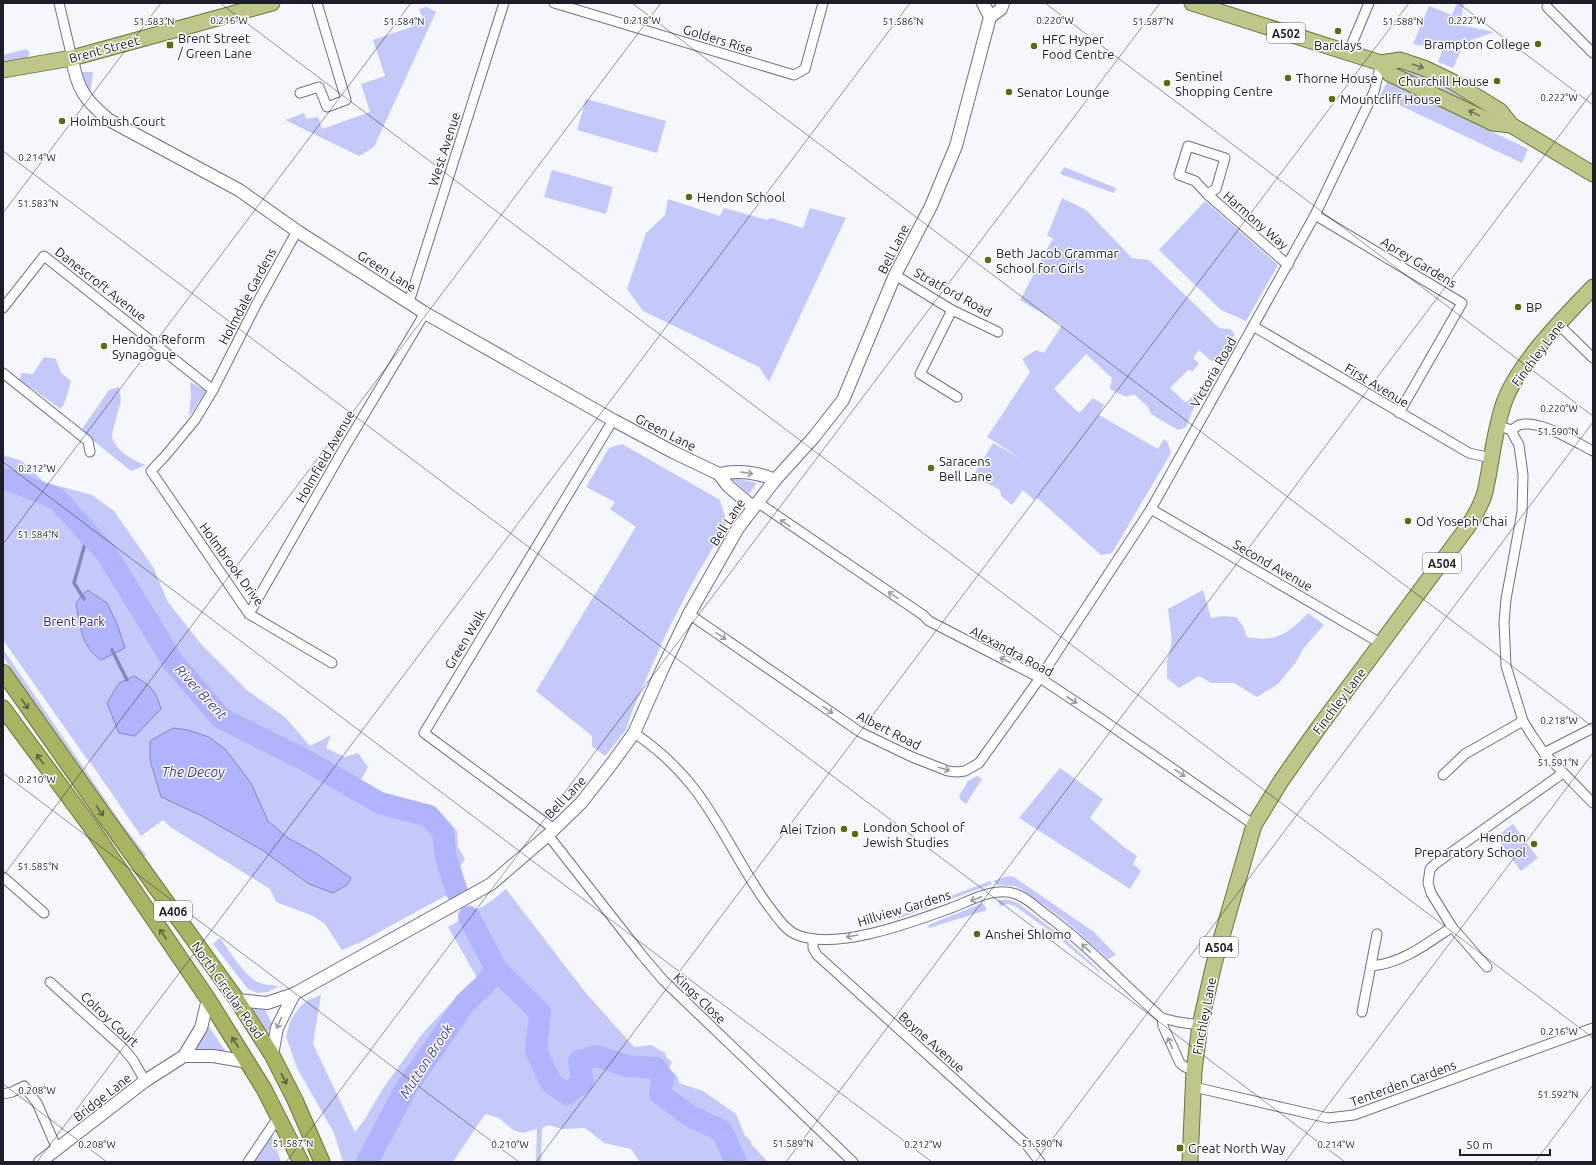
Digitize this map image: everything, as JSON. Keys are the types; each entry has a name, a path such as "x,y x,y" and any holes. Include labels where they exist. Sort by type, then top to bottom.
{"highway":[{"name":"North Circular Road","path":"3,672 237,1000 272,1055 295,1100 322,1162"},
{"name":"North Circular Road","path":"3,708 88,823 208,999 248,1062 279,1116 301,1162"}],"main road":[{"name":"Brent Street","path":"3,70 72,58 272,3"},
{"name":"A502","path":"1194,3 1380,63 1400,60 1424,68 1453,82 1500,112 1511,125 1592,172"},
{"name":"A502","path":"1380,63 1390,74 1493,123 1511,125"},
{"name":"Finchley Lane","path":"1190,1162 1194,1071 1200,1025 1214,964 1254,825 1280,781 1475,516 1484,493 1490,458 1504,428 1505,399 1517,376 1558,324 1593,286"}],"street":[{"path":"59,3 72,58"},
{"path":"300,93 319,87 326,107 346,100 317,3"},
{"name":"West Avenue","path":"409,302 504,3"},
{"name":"Golders Rise","path":"554,3 794,75 805,69 823,3"},
{"path":"983,3 990,17 1001,9 1004,3"},
{"path":"1348,53 1369,3"},
{"path":"1547,7 1593,53"},
{"name":"Bell Lane","path":"294,994 491,884 551,832 581,803 597,784 634,733 689,614 716,564 738,528 775,480 814,437 842,400 895,274 931,206 956,146 990,17"},
{"name":"Green Lane","path":"72,58 75,76 82,93 96,109 109,120 239,190 297,231 425,313 613,420 673,452 719,474 728,486 755,505"},
{"name":"Victoria Road","path":"1040,678 1151,509 1288,265 1315,215 1374,92 1380,63"},
{"name":"Harmony Way","path":"1207,194 1216,189 1226,158 1188,146 1179,175 1195,181 1207,194 1288,265"},
{"name":"Aprey Gardens","path":"1315,215 1462,303 1399,413"},
{"name":"Holmdale Gardens","path":"151,471 195,420 213,390 256,304 297,231"},
{"name":"Danescroft Avenue","path":"3,308 44,256 213,390"},
{"name":"Stratford Road","path":"895,274 952,310 998,332"},
{"path":"952,310 920,374 957,397"},
{"name":"Holmfield Avenue","path":"249,614 343,450 425,313"},
{"path":"1558,324 1593,358"},
{"name":"First Avenue","path":"1253,326 1469,453 1490,458"},
{"path":"3,373 88,441 90,452"},
{"name":"Green Walk","path":"551,832 424,733 613,420"},
{"path":"1504,428 1520,425 1538,425 1548,428 1593,451"},
{"path":"1504,428 1519,445 1523,476 1522,512 1506,599 1504,622 1506,666 1523,721 1544,753 1593,803"},
{"name":"Holmbrook Drive","path":"151,471 249,614 332,663"},
{"path":"719,474 732,471 765,476 775,480"},
{"name":"Alexandra Road","path":"755,505 924,615 929,621 1040,678 1254,825"},
{"name":"Second Avenue","path":"1151,509 1382,644"},
{"name":"Albert Road","path":"689,614 860,732 938,768 957,772 965,771 979,763 1040,678"},
{"path":"1443,775 1466,754 1523,721"},
{"path":"1544,753 1593,728"},
{"name":"Hillview Gardens","path":"634,733 656,749 697,792 759,893 782,923 802,937 813,939 842,938 872,933 931,915 994,893 1009,892 1024,898 1062,927 1162,1018 1200,1025"},
{"path":"1487,967 1452,927 1431,893 1428,883 1430,869 1563,773"},
{"name":"Kings Close","path":"551,832 641,954 659,976 854,1162"},
{"path":"3,877 44,913"},
{"path":"1371,966 1396,961 1452,927"},
{"path":"1362,1012 1377,934"},
{"name":"Boyne Avenue","path":"813,939 813,948 817,955 1026,1144 1040,1162"},
{"name":"Colroy Court","path":"50,982 123,1048 133,1060 145,1081"},
{"path":"237,1000 267,1002 294,994"},
{"path":"272,1055 277,1028 294,994"},
{"name":"Bridge Lane","path":"40,1162 145,1081 184,1056 202,1028 208,999"},
{"path":"1162,1018 1163,1026 1180,1063 1194,1071"},
{"name":"Tenterden Gardens","path":"1194,1087 1328,1118 1341,1118 1354,1115 1593,1028"},
{"path":"184,1056 213,1056 248,1062"},
{"path":"3,1094 12,1092 24,1086 37,1102 58,1149"},
{"path":"248,1162 279,1116"}],"green space":[{"path":"1457,3 1464,3 1460,25 1494,32 1472,40 1461,50 1453,68 1438,62 1443,49 1413,44 1429,6 1452,15"},
{"path":"427,7 436,12 374,147 359,156 285,120 304,113 306,119 318,117 322,129 370,112 361,84 385,76 373,40 411,27 409,21 422,17 419,9"},
{"path":"27,49 30,54 25,59 3,66 3,55"},
{"path":"1398,65 1449,84 1498,119 1392,68"},
{"path":"82,72 93,72 90,95"},
{"path":"1387,82 1528,149 1522,163 1380,96"},
{"path":"586,99 666,121 657,153 577,130"},
{"path":"1064,167 1116,188 1114,193 1060,174"},
{"path":"552,170 613,187 606,214 544,197"},
{"path":"1062,198 1086,210 1132,258 1149,260 1219,328 1230,329 1235,334 1219,364 1210,360 1199,350 1193,358 1199,363 1192,372 1189,369 1170,388 1186,403 1205,384 1208,389 1195,405 1186,427 1178,430 1151,414 1148,407 1134,394 1126,397 1110,389 1112,378 1086,354 1054,389 1079,413 1093,398 1104,405 1099,415 1158,449 1164,439 1168,443 1171,453 1112,553 1101,555 1036,497 1034,500 1023,490 1012,505 1001,496 1000,490 973,476 993,443 1022,459 987,437 1030,372 1022,359 1036,350 1044,353 1062,325 1020,300 1053,238 1047,236"},
{"path":"668,199 720,216 724,208 767,220 771,218 803,228 810,208 846,218 769,382 759,367 643,311 627,289 646,233 665,215"},
{"path":"1205,201 1278,265 1246,321 1221,310 1159,250"},
{"path":"44,357 56,359 61,373 71,381 65,402 61,409 20,380 21,373 33,374"},
{"path":"190,382 206,391 189,417 191,395"},
{"path":"119,387 121,400 112,434 115,445 124,454 135,461 146,465 131,471 90,438 82,429 109,390"},
{"path":"622,444 720,500 727,523 690,587 665,636 633,709 626,730 605,756 592,746 592,736 536,691 636,527 610,509 615,502 586,487 609,448"},
{"name":"Brent Park","path":"3,455 22,461 44,482 92,495 114,511 153,567 168,602 201,644 248,691 285,717 310,746 331,735 326,748 345,757 358,753 368,767 359,784 377,798 434,813 457,830 458,847 465,859 458,870 465,885 361,942 342,950 325,924 313,916 276,902 270,889 172,828 163,820 141,836 3,640"},
{"path":"729,477 757,483 749,494"},
{"path":"1203,590 1211,618 1223,616 1236,617 1243,626 1247,637 1266,639 1281,635 1295,626 1308,613 1324,625 1303,649 1296,662 1278,684 1257,697 1234,683 1211,683 1199,676 1179,688 1167,678 1167,661 1172,641 1168,609"},
{"path":"3,649 122,824 146,855 144,857 3,657"},
{"path":"1060,768 1103,799 1090,818 1137,856 1133,864 1141,871 1130,889 1019,818"},
{"path":"977,776 982,779 966,804 960,799 959,796 968,781"},
{"path":"1513,824 1538,858 1521,871 1496,837"},
{"path":"1008,876 1014,877 1094,932 1116,955 1108,959 1066,921 1021,889 1014,886 997,885 993,881"},
{"path":"990,881 992,884 897,919 899,916"},
{"path":"506,889 585,992 634,1047 651,1045 665,1053 666,1057 672,1062 669,1068 678,1077 679,1083 703,1091 736,1114 745,1136 768,1162 640,1162 631,1149 604,1143 585,1128 562,1129 549,1125 542,1128 541,1162 536,1162 537,1129 523,1133 513,1130 499,1118 485,1114 453,1162 343,1162 334,1133 297,1068 286,1037 290,1021 306,1001 321,995 313,1044 355,1132 365,1119 382,1090 422,1034 449,1005 480,983 448,927 490,902"},
{"path":"998,900 1009,900 1018,903 1060,935 1058,937 1015,906 1008,904 1000,906"},
{"path":"983,903 987,910 929,928 928,925"},
{"path":"220,938 231,955 249,976 257,982 263,984 279,986 268,992 257,993 248,989 213,944"},
{"path":"1065,939 1100,971 1099,972 1062,941"},
{"path":"254,1006 263,1006 273,1026 269,1031 267,1031 254,1010"},
{"path":"207,1024 226,1054 196,1051 195,1049"},
{"path":"270,1130 281,1162 248,1162"}],"water":[{"path":"88,590 107,603 117,624 125,648 101,660 94,655 85,642 82,635 76,603"},
{"path":"134,676 152,689 157,697 161,709 135,736 119,733 107,703 119,683"},
{"name":"The Decoy","path":"173,728 188,730 209,737 226,750 251,783 268,821 288,838 317,854 351,878 347,885 333,893 309,884 262,850 202,816 161,797 150,760 150,741"}],"waterway":[{"name":"River Brent","path":"3,479 12,481 57,499 107,554 173,662 221,718 307,761 380,803 429,816 443,832 446,858 457,892"},
{"path":"84,599 74,583 88,533"},
{"path":"112,650 127,680"},
{"path":"469,917 497,970 540,1013 536,1050 551,1083 567,1094 583,1082 579,1061 597,1056 627,1066 656,1068 663,1078 660,1094 690,1116 722,1131 736,1162"},
{"name":"Mutton Brook","path":"367,1162 405,1090 465,1003 497,970"}],"place":[{"name":"Barclays","path":"1338,31"},
{"name":"Brampton College","path":"1538,44"},
{"name":"Brent Street / Green Lane","path":"170,45"},
{"name":"HFC Hyper Food Centre","path":"1034,46"},
{"name":"Thorne House","path":"1288,78"},
{"name":"Churchill House","path":"1497,81"},
{"name":"Sentinel Shopping Centre","path":"1167,83"},
{"name":"Senator Lounge","path":"1009,92"},
{"name":"Mountcliff House","path":"1332,99"},
{"name":"Holmbush Court","path":"62,121"},
{"name":"Hendon School","path":"689,197"},
{"name":"Beth Jacob Grammar School for Girls","path":"988,260"},
{"name":"BP","path":"1518,307"},
{"name":"Hendon Reform Synagogue","path":"104,346"},
{"name":"Saracens Bell Lane","path":"931,468"},
{"name":"Od Yoseph Chai","path":"1408,521"},
{"name":"Alei Tzion","path":"844,829"},
{"name":"London School of Jewish Studies","path":"855,834"},
{"name":"Hendon Preparatory School","path":"1534,844"},
{"name":"Anshei Shlomo","path":"977,934"},
{"name":"Great North Way","path":"1180,1148"}]}
